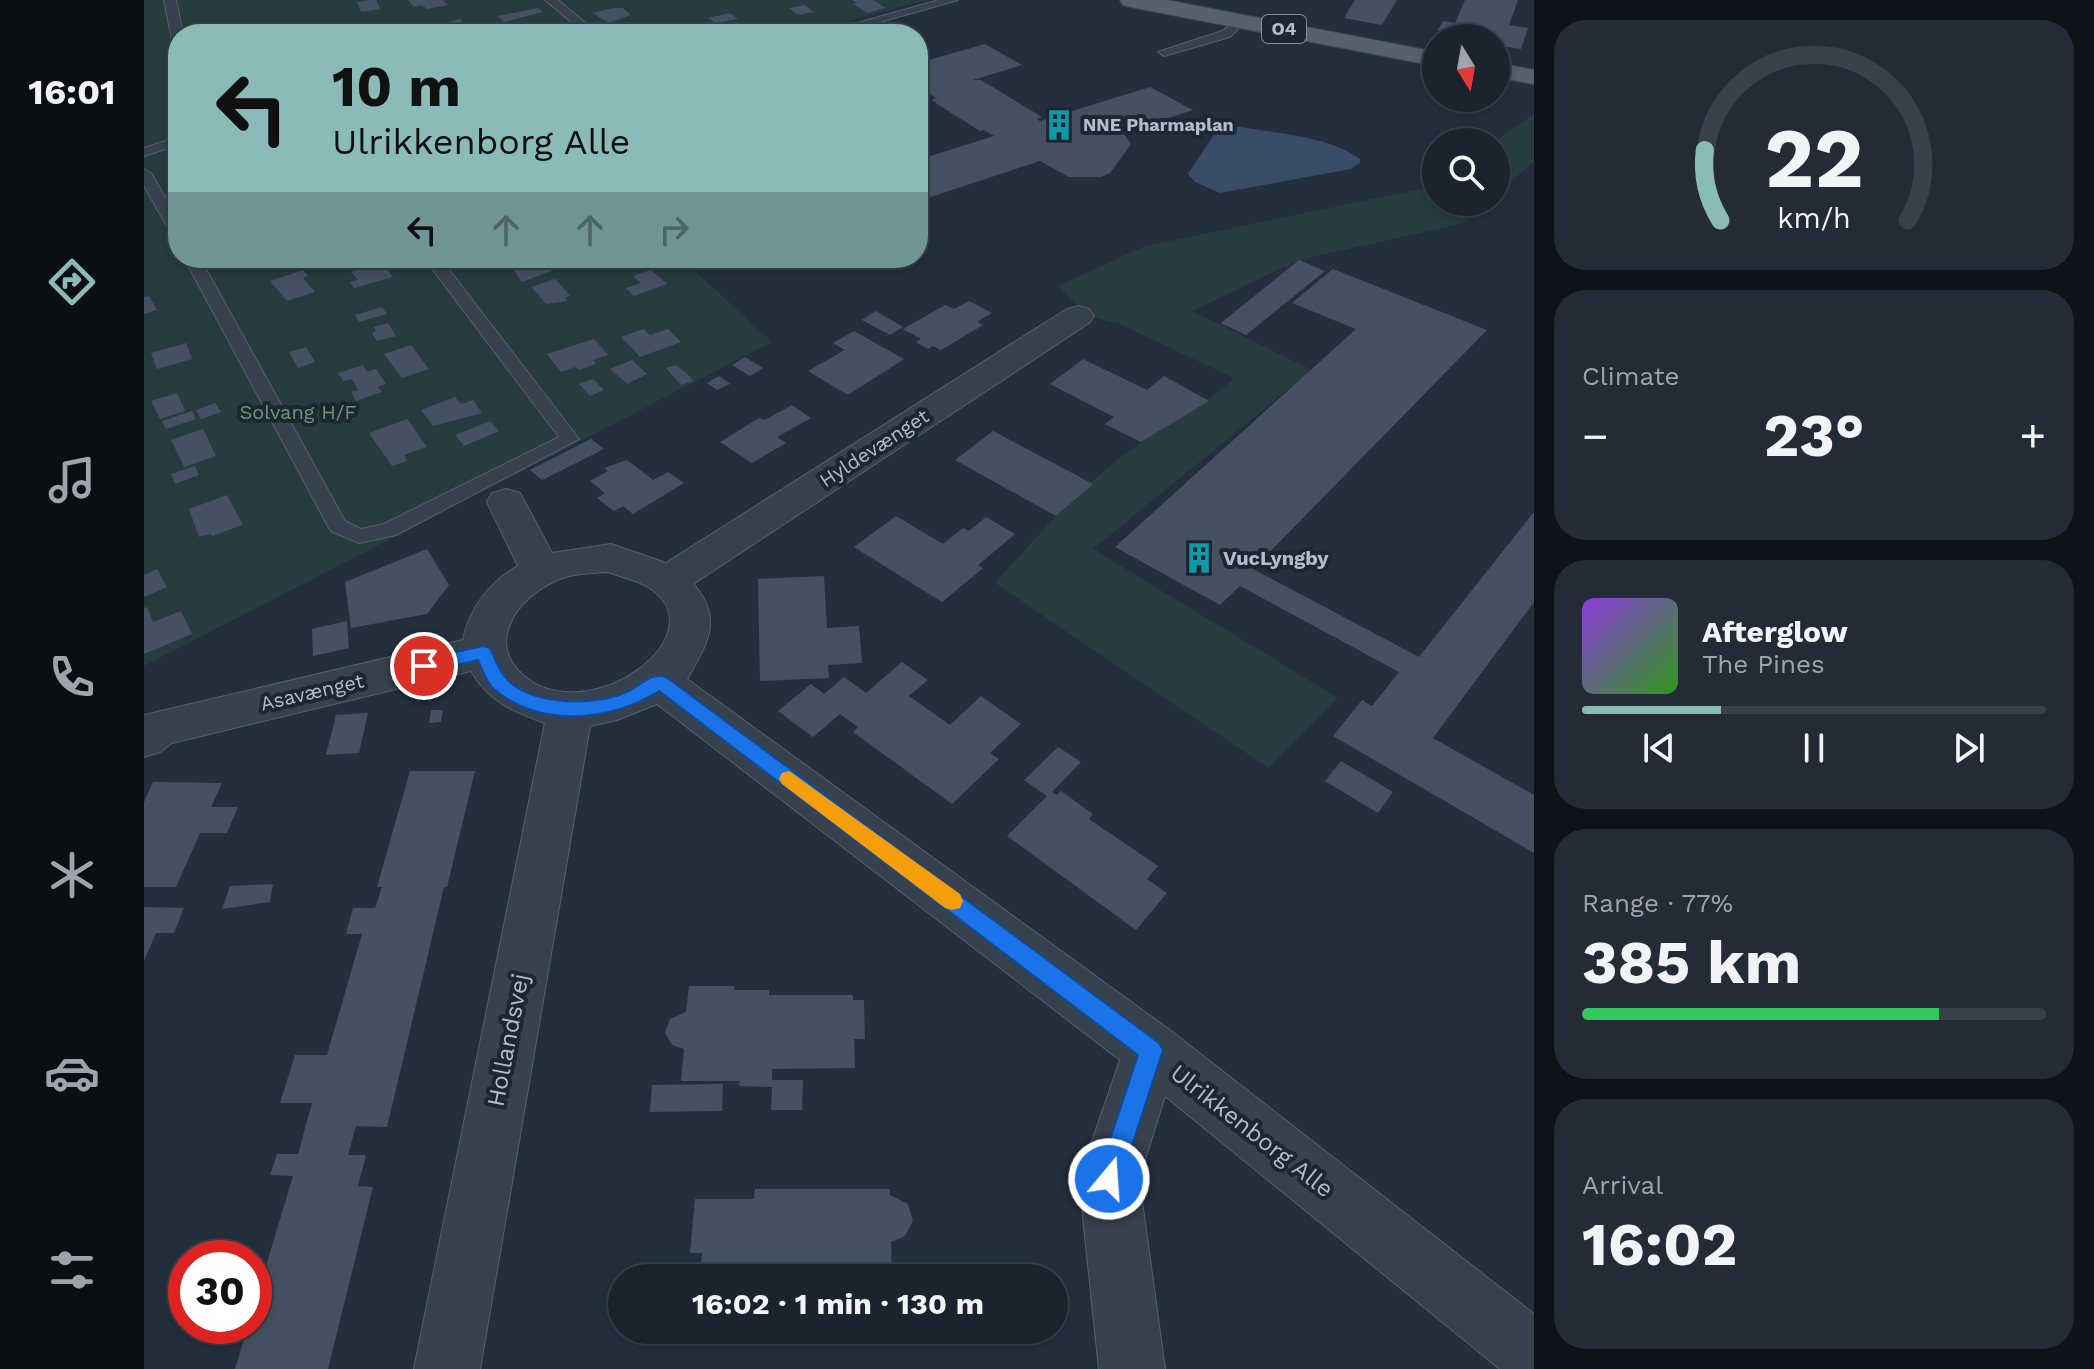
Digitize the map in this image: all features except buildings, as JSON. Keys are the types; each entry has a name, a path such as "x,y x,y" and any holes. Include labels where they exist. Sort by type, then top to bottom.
{"main road":[{"name":"O4","path":"1146,1 1422,56"},
{"path":"1510,73 1534,77"}],"street":[{"name":"Hyldevænget","path":"670,580 1078,316"},
{"path":"506,502 541,571"},
{"path":"611,558 644,565 670,580 687,602 691,628 682,656 659,682 623,701 570,710 528,702 497,681 483,652 485,629 496,606 516,586 541,571 575,560 611,558"},
{"name":"Asavænget","path":"144,739 158,728 483,652"},
{"name":"Ulrikkenborg Alle","path":"659,682 1151,1050 1534,1355"},
{"name":"Hollandsvej","path":"447,1369 570,710"},
{"path":"1132,1369 1109,1179 1151,1050"}],"lane":[{"path":"170,0 175,24"},
{"path":"551,0 581,24"},
{"path":"862,24 952,0"},
{"path":"1164,52 1226,34 1240,21"},
{"path":"144,152 168,144"},
{"path":"144,173 168,215"},
{"path":"197,268 338,526 359,536 389,530 570,439 440,268"}],"green space":[{"name":"Solvang H/F","path":"144,0 927,0 836,24 168,24 168,268 692,268 772,342 144,666"},
{"path":"1534,114 1534,161 1510,182 1510,130"},
{"path":"1422,189 1422,216 1472,216 1464,223 1299,260 1192,311 1312,370 1093,549 1338,698 1268,768 995,583 1064,508 1102,473 1234,378 1122,325 1094,317 1058,286 1145,246"}],"water":[{"path":"1227,127 1287,134 1333,145 1360,159 1360,163 1351,169 1220,193 1195,182 1188,174 1217,130"}],"slow traffic":[{"path":"789,779 952,901"}],"place":[{"name":"NNE Pharmaplan","path":"1059,125"},
{"name":"VucLyngby","path":"1199,558"}],"route":[{"path":"424,666 483,652 497,681 528,702 570,710 618,702 659,682 709,718 1151,1050 1109,1179"}]}
